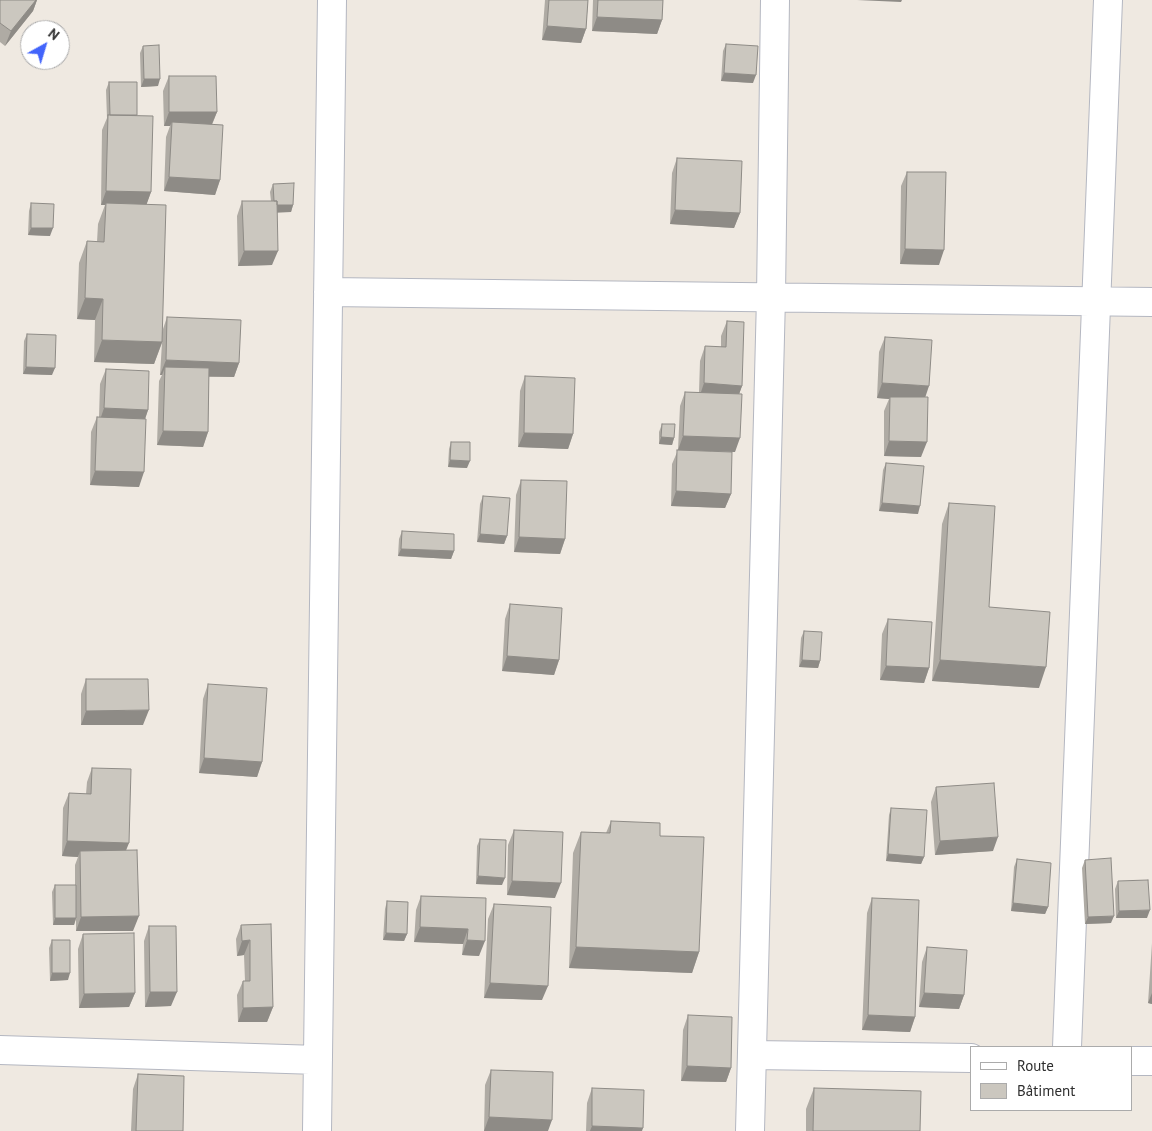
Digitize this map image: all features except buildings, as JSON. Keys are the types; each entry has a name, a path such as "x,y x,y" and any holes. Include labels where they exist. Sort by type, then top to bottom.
{"street":[{"path":"317,1131 332,0"},
{"path":"750,1131 771,297 774,0"},
{"path":"1068,1046 1108,0"},
{"path":"328,292 1152,302"},
{"path":"0,1050 318,1060"},
{"path":"752,1055 970,1058"},
{"path":"1132,1061 1152,1061"}]}
